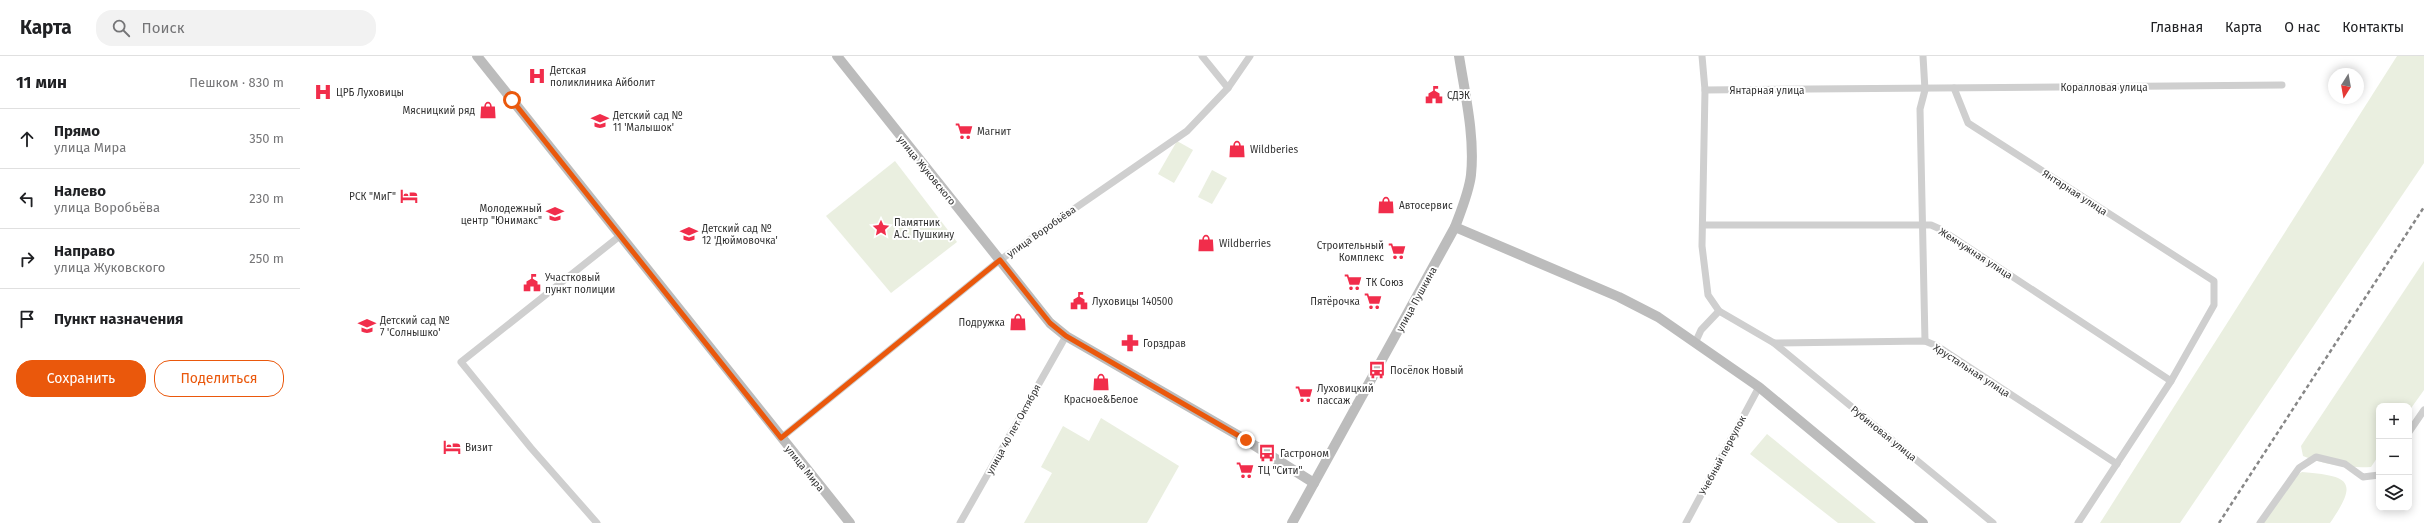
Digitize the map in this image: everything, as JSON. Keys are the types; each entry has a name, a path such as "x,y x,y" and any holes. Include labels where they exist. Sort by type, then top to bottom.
{"street":[{"name":"улица Мира","path":"477,56 850,523"},
{"name":"улица Жуковского","path":"837,56 1050,323 1066,336 1241,437 1314,483"},
{"path":"1202,56 1228,88"},
{"name":"улица Воробьёва","path":"781,438 1000,260 1186,131 1228,88 1250,56"},
{"name":"улица Пушкина","path":"1292,523 1455,227 1471,176 1472,160 1468,112 1459,56"},
{"path":"1702,56 1705,90 1702,225 1706,287 1708,295 1719,312 1774,343"},
{"path":"1923,56 1925,90 1920,109 1924,224 1925,341"},
{"name":"Коралловая улица","path":"1925,90 1954,88 2282,85"},
{"name":"Янтарная улица","path":"1954,88 1968,123 2214,281 2214,305 2170,381"},
{"name":"Янтарная улица","path":"1705,90 1925,90"},
{"name":"Жемчужная улица","path":"1702,225 1924,224 1940,229 2170,381"},
{"path":"1455,227 1619,297 1658,317 1696,341 1759,388 1923,523"},
{"path":"597,523 531,448 461,362 621,235"},
{"path":"1696,341 1701,330 1719,312"},
{"name":"улица 40 лет Октября","path":"960,523 1066,336"},
{"name":"Хрустальная улица","path":"1774,343 1925,341 1937,346 2117,464"},
{"name":"Рубиновая улица","path":"1774,343 1993,523"},
{"path":"2078,523 2170,381"},
{"name":"Учебный переулок","path":"1686,523 1759,388"},
{"path":"2412,428 2424,410"},
{"path":"2260,523 2299,468 2316,457 2345,464 2363,478 2376,476"}],"shaded area":[{"path":"2397,56 2424,56 2424,163 2180,523 2100,523"},
{"path":"1177,141 1193,150 1174,183 1158,174"},
{"path":"895,161 957,242 891,293 826,216"},
{"path":"1212,170 1227,178 1212,204 1198,197"},
{"path":"2424,261 2424,390 2412,407 2412,403 2376,403 2376,460 2371,467 2353,467 2320,462 2303,456 2301,446"},
{"path":"1101,418 1179,466 1147,523 1024,523 1052,473 1041,467 1063,426 1089,441"},
{"path":"1767,434 1876,523 1838,523 1750,454"},
{"path":"2302,472 2331,476 2340,479 2345,483 2347,489 2345,498 2330,523 2258,523 2282,488"}],"railway":[{"path":"2219,523 2424,207"}],"place":[{"name":"Детская поликлиника Айболит","path":"537,76"},
{"name":"ЦРБ Луховицы","path":"323,92"},
{"name":"СДЭК","path":"1434,95"},
{"name":"Мясницкий ряд","path":"488,110"},
{"name":"Детский сад № 11 'Малышок'","path":"600,121"},
{"name":"Магнит","path":"964,131"},
{"name":"Wildberies","path":"1237,149"},
{"name":"РСК \"МиГ\"","path":"409,196"},
{"name":"Автосервис","path":"1386,205"},
{"name":"Молодежный центр \"Юнимакс\"","path":"555,214"},
{"name":"Памятник А.С. Пушкину","path":"881,228"},
{"name":"Детский сад № 12 'Дюймовочка'","path":"689,234"},
{"name":"Wildberries","path":"1206,243"},
{"name":"Строительный Комплекс","path":"1397,251"},
{"name":"ТК Союз","path":"1353,282"},
{"name":"Участковый пункт полиции","path":"532,283"},
{"name":"Луховицы 140500","path":"1079,301"},
{"name":"Пятёрочка","path":"1373,301"},
{"name":"Подружка","path":"1018,322"},
{"name":"Детский сад № 7 'Солнышко'","path":"367,326"},
{"name":"Горздрав","path":"1130,343"},
{"name":"Посёлок Новый","path":"1377,370"},
{"name":"Красное&Белое","path":"1101,382"},
{"name":"Луховицкий пассаж","path":"1304,394"},
{"name":"Визит","path":"452,447"},
{"name":"Гастроном","path":"1267,453"},
{"name":"ТЦ \"Сити\"","path":"1245,470"}],"route":[{"path":"512,100 621,235 781,438 1000,260 1050,323 1066,336 1246,440"}]}
